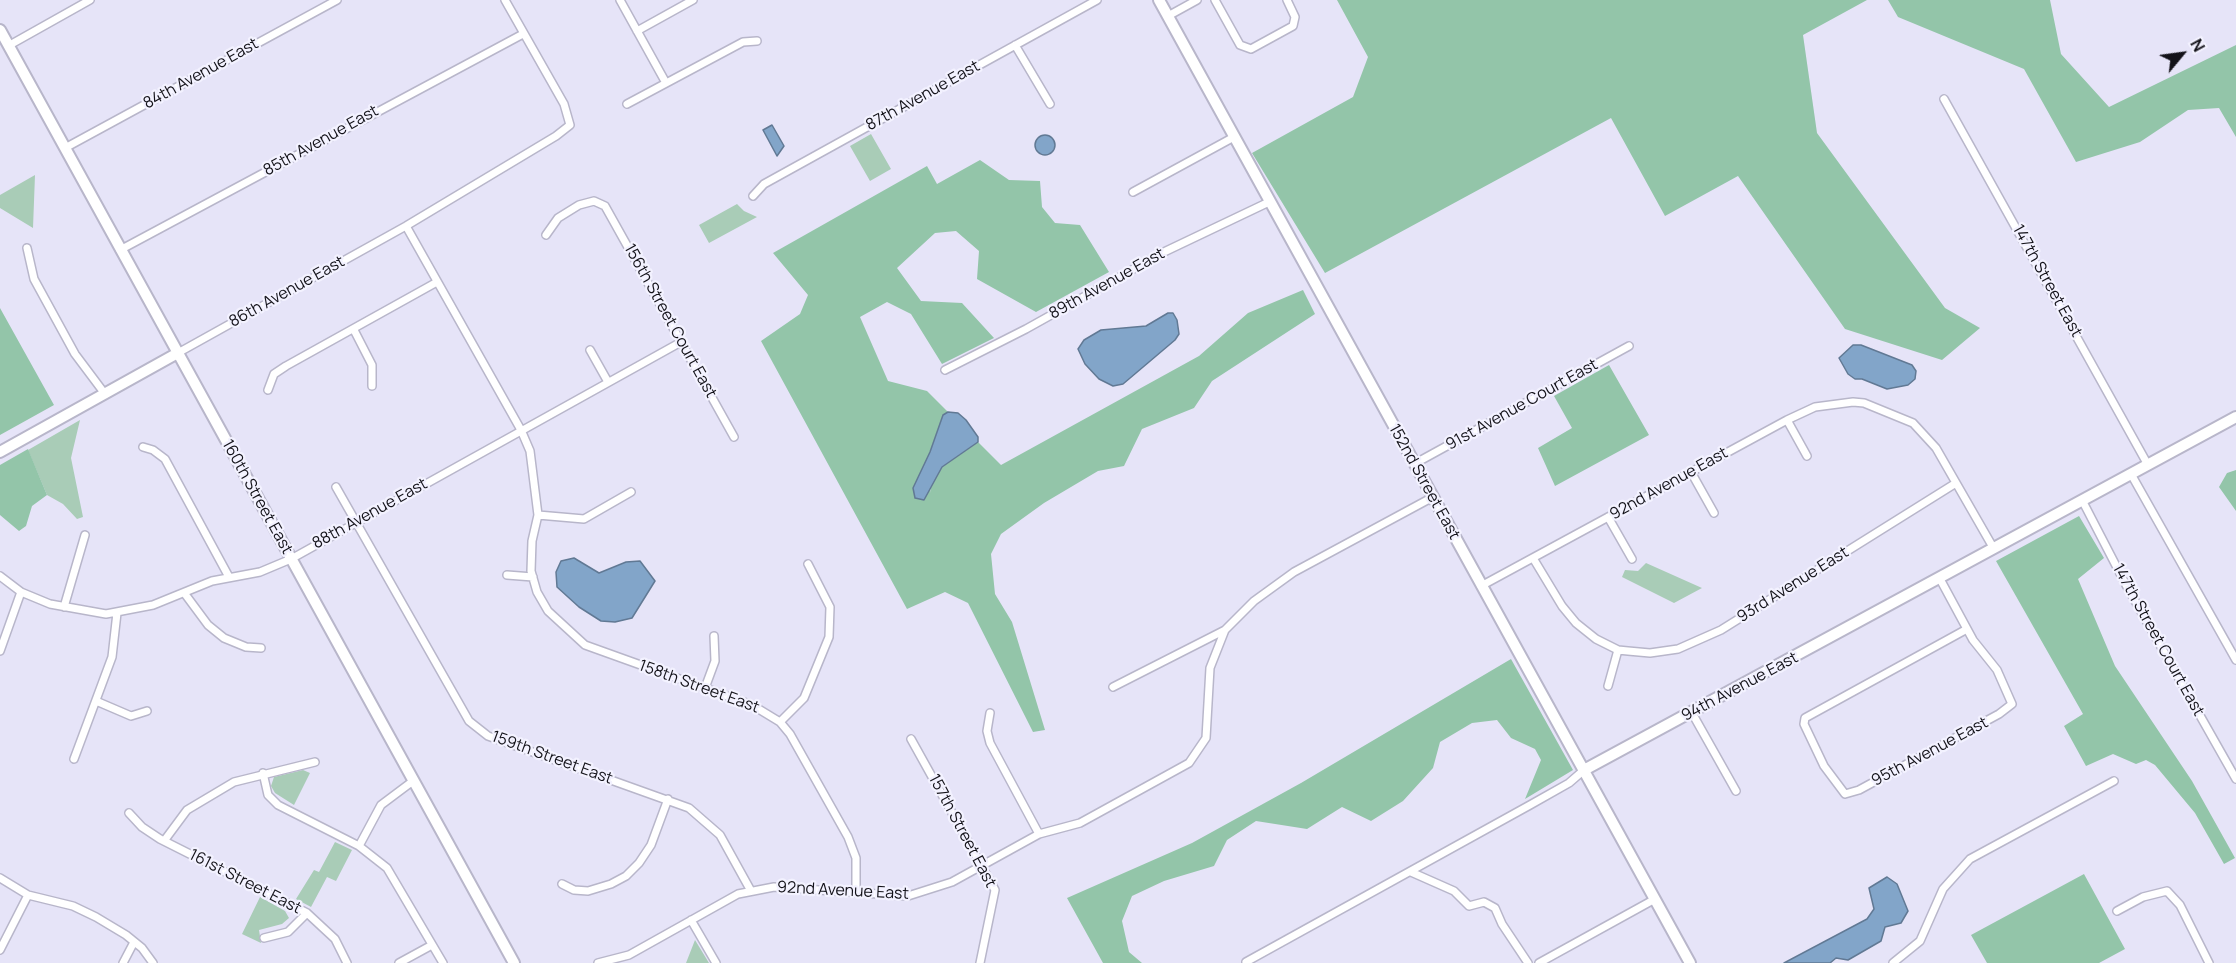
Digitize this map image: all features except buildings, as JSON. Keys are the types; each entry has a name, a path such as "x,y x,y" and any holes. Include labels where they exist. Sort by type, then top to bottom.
{"main road":[{"name":"152nd Street East","path":"1159,0 1690,963"},
{"name":"160th Street East","path":"0,30 176,354 514,963"},
{"name":"86th Avenue East","path":"0,452 176,354"},
{"name":"94th Avenue East","path":"1584,770 2236,417"}],"street":[{"path":"8,46 90,0"},
{"name":"84th Avenue East","path":"65,148 337,0"},
{"path":"505,0 524,34"},
{"path":"620,0 666,83"},
{"path":"637,31 693,0"},
{"name":"87th Avenue East","path":"753,196 764,184 1097,0"},
{"path":"1168,16 1197,0"},
{"path":"1215,0 1240,45 1251,49 1293,26 1295,16 1287,0"},
{"name":"86th Avenue East","path":"176,354 406,226 556,136 570,125 564,104 524,34"},
{"name":"85th Avenue East","path":"120,250 524,34"},
{"path":"627,104 743,42 757,41"},
{"path":"1015,45 1050,104"},
{"name":"147th Street East","path":"1944,99 2148,465"},
{"path":"1133,192 1234,137"},
{"name":"156th Street Court East","path":"546,235 558,218 579,206 594,201 605,206 734,437"},
{"name":"89th Avenue East","path":"945,370 1035,324 1164,252 1269,202"},
{"name":"158th Street East","path":"406,226 521,430 534,468 538,515 530,559 533,578 548,611 585,645 765,711 780,722 790,734 848,837 856,858 856,893"},
{"path":"27,248 34,279 75,354 105,394"},
{"path":"268,390 268,383 274,374 437,282"},
{"path":"354,330 372,365 372,386"},
{"name":"88th Avenue East","path":"117,613 185,594 212,581 260,572 291,559 681,342"},
{"name":"91st Avenue Court East","path":"1414,464 1629,346"},
{"path":"590,350 608,382"},
{"name":"92nd Avenue East","path":"1481,586 1815,407 1864,403 1913,423 1936,448 1956,483"},
{"path":"1788,420 1807,456"},
{"path":"143,447 153,450 165,459 229,577"},
{"path":"1691,472 1714,513"},
{"path":"2131,474 2236,660"},
{"path":"1956,483 1994,549"},
{"name":"93rd Avenue East","path":"1618,650 1650,653 1678,649 1721,630 1956,483"},
{"name":"159th Street East","path":"336,487 469,721 488,736 668,799 694,812 720,835 751,891"},
{"path":"538,515 584,519 631,492"},
{"path":"1113,687 1225,630 1254,601 1294,572 1433,497"},
{"name":"147th Street Court East","path":"2082,500 2126,585 2236,778"},
{"path":"1608,517 1632,559"},
{"path":"64,607 85,535"},
{"path":"1533,558 1568,615 1596,639 1618,650 1608,686"},
{"path":"780,722 804,698 829,637 830,607 808,564"},
{"path":"507,575 533,578"},
{"path":"0,576 21,592 64,607 117,613 115,647 74,759"},
{"path":"1940,579 1967,629"},
{"path":"0,651 21,592"},
{"path":"185,594 208,625 224,638 246,647 261,648"},
{"name":"95th Avenue East","path":"1967,629 1997,670 2012,704 1999,714 1860,790 1845,794 1824,766 1807,733 1805,718 1967,629"},
{"name":"92nd Avenue East","path":"598,963 629,955 729,898 751,891 782,887 895,896 921,894 952,882 1039,834 1080,824 1189,763 1206,738 1210,668 1225,630"},
{"path":"705,688 715,661 714,636"},
{"path":"96,701 131,716 147,711"},
{"path":"990,713 987,731 990,743 1039,834"},
{"path":"1692,713 1736,791"},
{"name":"157th Street East","path":"911,739 991,881 995,896 980,963"},
{"path":"164,841 180,817 197,803 234,782 315,762"},
{"name":"94th Avenue East","path":"1246,962 1569,783 1584,770"},
{"path":"263,773 268,795 278,805 359,846 376,858 394,876 442,963"},
{"path":"359,846 381,805 413,781"},
{"path":"1893,963 1920,941 1943,889 1970,859 2114,781"},
{"path":"562,884 574,890 588,891 611,884 626,876 639,863 651,845 668,799"},
{"name":"161st Street East","path":"129,813 142,827 164,841 307,913 335,939 347,963"},
{"path":"1410,872 1454,891 1469,906 1484,902 1495,908 1502,924 1528,963"},
{"path":"0,878 28,895 73,906 134,942 153,963"},
{"path":"2117,911 2150,894 2167,891 2180,905 2209,963"},
{"path":"0,950 28,895"},
{"path":"1539,963 1655,899"},
{"path":"264,938 292,930 307,913"},
{"path":"691,920 716,963"},
{"path":"123,963 134,942"},
{"path":"399,963 432,945"}],"green space":[{"path":"1337,0 1867,0 1803,35 1817,133 1945,308 1980,328 1942,360 1845,329 1738,176 1665,216 1611,118 1325,273 1252,153 1353,97 1368,57"},
{"path":"1888,0 2050,0 2061,54 2109,107 2236,45 2236,137 2219,108 2188,110 2140,142 2076,162 2024,69 1898,17"},
{"path":"871,134 891,169 870,181 850,146"},
{"path":"980,160 1009,180 1040,181 1042,207 1055,223 1080,225 1109,272 1036,312 977,279 979,251 956,231 935,233 897,268 921,301 962,303 994,338 942,364 911,314 887,302 860,317 888,381 927,391 948,412 943,415 930,452 930,493 931,483 942,467 978,442 1001,465 1199,356 1248,313 1303,290 1315,314 1212,381 1194,408 1142,429 1124,466 1098,471 1044,503 1001,534 991,554 995,594 1012,622 1045,730 1033,732 968,603 945,592 907,609 761,341 800,314 808,295 773,253 927,166 937,184"},
{"path":"35,175 33,228 0,208 0,195"},
{"path":"737,204 744,211 757,217 709,243 699,225"},
{"path":"0,308 54,405 0,435"},
{"path":"1609,365 1649,435 1555,486 1538,448 1572,428 1554,396"},
{"path":"80,420 71,458 83,517 77,519 63,504 47,495 28,450"},
{"path":"28,449 47,495 32,506 26,526 19,531 0,515 0,465"},
{"path":"2236,470 2236,511 2219,487 2227,473"},
{"path":"2079,516 2104,558 2078,579 2115,666 2192,781 2235,858 2224,864 2195,813 2155,765 2146,760 2136,764 2113,754 2086,766 2064,726 2083,714 1996,561"},
{"path":"1646,563 1702,588 1674,603 1622,577 1625,570 1638,571"},
{"path":"1511,659 1573,770 1525,799 1541,760 1535,749 1511,738 1497,720 1472,723 1440,742 1433,768 1403,801 1371,821 1342,807 1307,829 1256,821 1227,840 1214,866 1164,881 1132,896 1122,921 1129,952 1142,963 1103,963 1067,898 1192,843 1301,783"},
{"path":"303,770 310,773 294,805 275,793 271,786 274,777"},
{"path":"335,842 352,850 336,881 327,877 311,907 296,899 314,870 319,872"},
{"path":"2084,874 2125,949 2099,963 1987,963 1971,935"},
{"path":"260,897 285,911 289,918 282,924 259,930 261,943 242,934"},
{"path":"695,940 709,963 686,963"}],"water":[{"path":"772,125 784,146 777,156 763,130"},
{"path":"1045,135 1052,138 1055,145 1052,152 1045,155 1038,152 1035,145 1038,138"},
{"path":"1168,313 1173,313 1177,320 1179,334 1175,340 1123,384 1113,386 1099,379 1085,364 1078,349 1084,340 1101,330 1146,326"},
{"path":"1853,345 1861,345 1912,365 1916,371 1915,379 1908,385 1887,389 1862,379 1855,379 1848,374 1839,358"},
{"path":"948,412 958,413 966,420 978,437 978,442 942,467 924,500 915,498 913,488 930,452 943,415"},
{"path":"574,558 599,573 626,562 640,561 655,581 632,618 615,622 601,621 579,607 557,587 556,572 561,561"},
{"path":"1887,877 1897,884 1908,911 1901,923 1885,927 1881,941 1848,960 1836,958 1830,963 1784,963 1867,919 1874,909 1869,888"}]}
